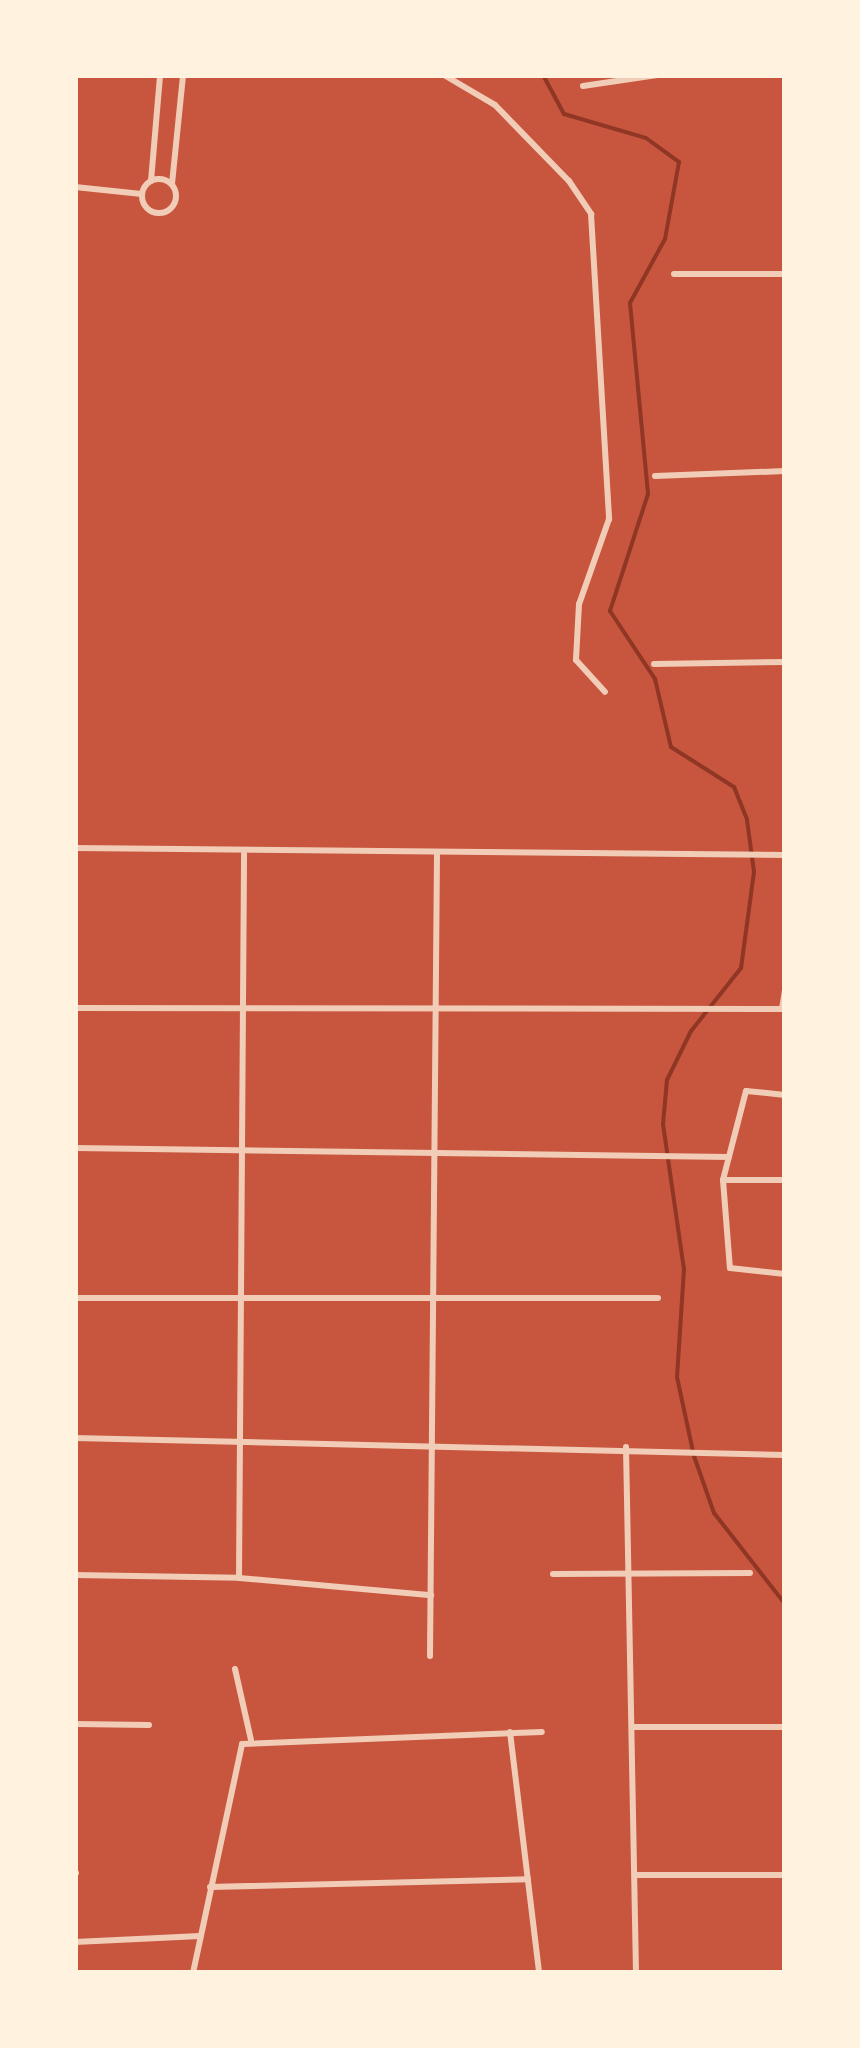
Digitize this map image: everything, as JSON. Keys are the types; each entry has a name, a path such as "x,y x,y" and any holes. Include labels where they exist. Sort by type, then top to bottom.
{"street":[{"path":"142,194 152,181 160,75"},
{"path":"142,194 147,208 164,213 176,201 172,184 183,75"},
{"path":"444,75 494,105 569,181 591,214 609,519 579,604 576,660 605,692"},
{"path":"583,86 657,75"},
{"path":"152,181 172,184"},
{"path":"75,186 142,194"},
{"path":"674,274 785,274"},
{"path":"655,476 785,471"},
{"path":"654,664 785,662"},
{"path":"75,848 244,854 785,855"},
{"path":"239,1578 244,854"},
{"path":"430,1656 437,854"},
{"path":"75,1008 243,1005 722,1012 783,1009 785,991"},
{"path":"785,1095 746,1091 723,1180 730,1268 785,1274"},
{"path":"75,1148 729,1157"},
{"path":"723,1180 785,1180"},
{"path":"75,1298 658,1298"},
{"path":"75,1438 677,1448 785,1454"},
{"path":"626,1447 636,1973"},
{"path":"553,1574 750,1573"},
{"path":"75,1574 239,1578 431,1596"},
{"path":"235,1669 250,1740"},
{"path":"75,1724 148,1725"},
{"path":"634,1727 785,1727"},
{"path":"510,1732 538,1973"},
{"path":"193,1973 236,1752 250,1740 542,1732"},
{"path":"635,1875 785,1875"},
{"path":"210,1888 528,1879"},
{"path":"75,1942 200,1936"}],"waterway":[{"path":"543,75 564,114 646,138 679,162 665,239 630,303 648,494 610,611 655,679 671,747 734,787 747,820 754,872 741,968 691,1031 667,1080 663,1124 684,1269 677,1377 694,1456 714,1513 785,1604"}]}
